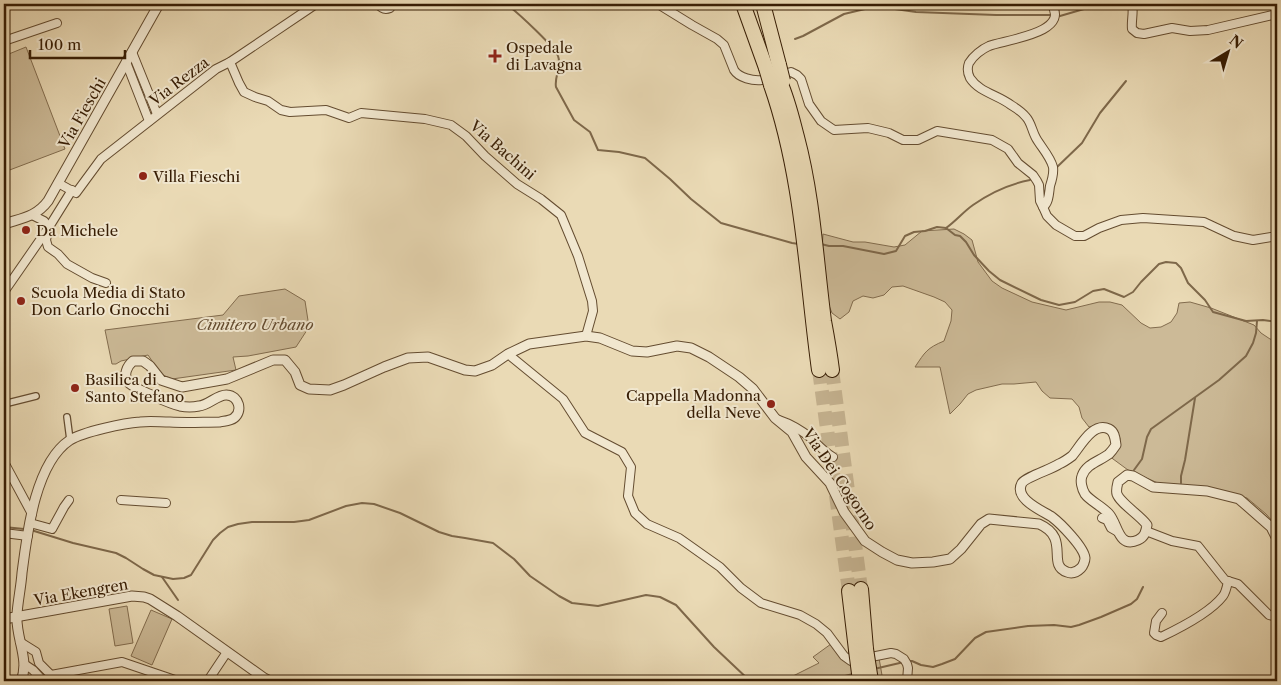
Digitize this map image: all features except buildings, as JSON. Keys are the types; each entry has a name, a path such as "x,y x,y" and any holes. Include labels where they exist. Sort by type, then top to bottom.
{"highway":[{"path":"742,4 754,34 773,66"},
{"path":"752,4 780,85 785,111 802,157 812,209 819,323 826,370"},
{"path":"763,4 773,66"},
{"path":"855,590 861,649 860,681"},
{"path":"861,649 871,681"}],"street":[{"name":"Via Fieschi","path":"32,215 45,206 159,4"},
{"name":"Via Rezza","path":"72,190 76,193 100,159 156,114 216,69 230,62 316,4"},
{"path":"378,4 385,9 390,8 393,4"},
{"path":"658,4 718,39 724,45 736,74 758,80 791,72 797,75 801,80 809,104 821,121 834,130 868,128 889,133 903,140 918,140 937,131 992,140 1008,149 1018,163 1037,181 1040,201 1047,216 1056,226 1075,236 1084,236 1121,220 1143,218 1204,222 1234,236 1253,240 1277,236"},
{"path":"1044,207 1047,204 1053,168 1028,118 1004,99 986,92 977,85 970,77 968,68 970,61 988,46 1035,34 1044,29 1052,22 1055,14 1051,4"},
{"path":"1132,4 1132,29 1137,33 1144,34 1172,28 1208,30 1277,14"},
{"path":"4,41 56,23"},
{"path":"132,52 156,114"},
{"path":"126,62 149,121"},
{"name":"Via Bachini","path":"230,62 244,92 255,98 268,101 281,110 290,112 326,110 349,118 361,113 425,119 451,125 466,136 484,156 518,184 561,215 578,256 592,301 593,311 586,336"},
{"path":"4,292 72,190 58,183"},
{"path":"4,224 32,215 44,220 49,226"},
{"path":"49,226 46,240 48,247 68,264 92,278 106,283"},
{"name":"Via Dei Cogorno","path":"24,664 17,617 29,526 42,478 55,456 70,440 84,434 139,422 220,422 232,419 238,412 239,408 236,400 229,395 224,395 201,406 180,406 134,387 128,382 126,375 132,361 143,361 150,366 161,380 182,387 227,379 273,360 284,360 295,372 300,385 309,389 330,390 408,358 428,357 464,370 475,371 492,365 508,354 529,344 586,336 600,338 632,351 647,352 677,346 691,348 709,357 739,377 753,390 775,418 792,432 806,457 830,483 844,512 866,541 897,560 912,563 950,559 961,549 981,524 989,519 1039,524 1046,527 1056,539 1058,564 1062,570 1068,573 1078,571 1082,567 1084,558 1080,547 1065,528 1053,517 1031,505 1023,498 1021,489 1022,483 1027,479 1060,464 1070,457 1096,428 1104,427 1111,430 1115,436 1116,445 1110,453 1086,468 1082,477 1082,485 1086,495 1108,512 1118,532"},
{"path":"508,354 563,399 585,433 622,452 631,467 628,496 635,513 647,524 686,542 720,567 740,588 761,603 800,615 816,624 827,633 844,656 851,661 891,653 900,656 907,664 907,681"},
{"path":"4,404 36,396"},
{"path":"67,417 70,440"},
{"path":"775,418 792,425 812,439 825,452 833,456"},
{"path":"4,462 29,526"},
{"path":"1102,518 1107,520 1111,528 1128,542 1134,542 1142,538 1147,525 1116,493 1118,482 1127,475 1133,476 1153,487 1207,491 1239,499 1271,527 1277,539"},
{"path":"4,533 29,526 52,529 69,500"},
{"path":"121,500 166,503"},
{"path":"1146,531 1172,541 1198,546 1225,580 1238,584 1269,615 1277,617"},
{"path":"1162,613 1156,621 1154,633 1161,637 1198,617 1211,607 1223,596 1228,581"},
{"name":"Via Ekengren","path":"4,619 132,596 144,596 177,616 227,652"},
{"path":"20,642 36,652 39,663 51,675 122,662 178,681 184,681"},
{"path":"205,681 227,652 266,680"},
{"path":"20,681 24,673 24,664"},
{"path":"24,664 33,670 43,681"}],"green space":[{"path":"26,47 65,149 7,171 4,163 4,56"},
{"path":"954,229 972,240 978,262 992,281 1002,288 1032,302 1066,310 1099,302 1110,302 1122,305 1141,323 1150,328 1161,327 1171,322 1177,313 1179,303 1190,302 1254,325 1261,333 1277,341 1277,526 1247,498 1226,492 1158,483 1128,470 1109,456 1120,445 1120,438 1114,428 1098,425 1089,427 1082,418 1079,407 1072,399 1050,398 1036,382 1002,384 976,390 968,394 950,414 940,367 915,367 927,351 944,341 951,321 952,310 945,302 903,286 892,287 884,295 873,298 863,296 853,301 849,312 840,319 832,313 828,303 822,250 823,234 853,242 894,247 905,245 922,231"},
{"name":"Cimitero Urbano","path":"285,289 305,301 309,327 296,347 233,357 236,370 172,379 161,374 148,355 112,364 105,330 223,315 239,296"},
{"path":"127,606 133,643 115,646 109,609"},
{"path":"151,610 172,619 152,665 131,656"},
{"path":"831,644 841,657 879,658 883,681 789,681 793,676 819,663 813,657"}],"waterway":[{"path":"1060,16 1110,4"},
{"path":"510,7 536,31 558,56 559,64 556,87 574,120 590,132 598,150 619,152 645,158 721,223 799,244"},
{"path":"795,39 844,14 865,9 888,8 916,12 996,15 1052,15"},
{"path":"1056,168 1082,143 1100,113 1126,81"},
{"path":"946,228 969,208 986,197 1030,180"},
{"path":"821,244 884,254 896,251 905,236 914,232 937,227 946,228 955,235 960,236 974,255 1000,280 1041,300 1059,305 1075,302 1093,291 1104,289 1124,297 1133,292 1159,264 1166,262 1176,263 1181,268 1188,283 1205,300 1213,312 1246,321 1263,320 1277,322"},
{"path":"1134,470 1142,459 1147,437 1151,429 1219,380 1246,356 1253,343 1257,321"},
{"path":"1181,483 1195,398"},
{"path":"31,530 73,543 116,553 154,575 173,579 191,575 213,540 228,527 252,522 309,520 346,506 362,503 374,504 400,513 439,532 493,543 514,559 530,576 572,603 598,606 646,595 660,597 676,605 714,647 750,681"},
{"path":"4,527 24,529"},
{"path":"162,577 178,600"},
{"path":"908,661 933,667 942,664 955,659 975,638 986,632 1028,626 1054,625 1071,627 1079,625 1131,604 1137,599 1143,587"},
{"path":"874,669 904,662"},
{"path":"836,681 853,674"}],"tunnel":[{"path":"819,370 849,591"},
{"path":"832,370 861,589"}],"place":[{"name":"Ospedale di Lavagna","path":"495,56"},
{"name":"Villa Fieschi","path":"143,176"},
{"name":"Da Michele","path":"26,230"},
{"name":"Scuola Media di Stato Don Carlo Gnocchi","path":"21,301"},
{"name":"Basilica di Santo Stefano","path":"75,388"},
{"name":"Cappella Madonna della Neve","path":"771,404"}]}
